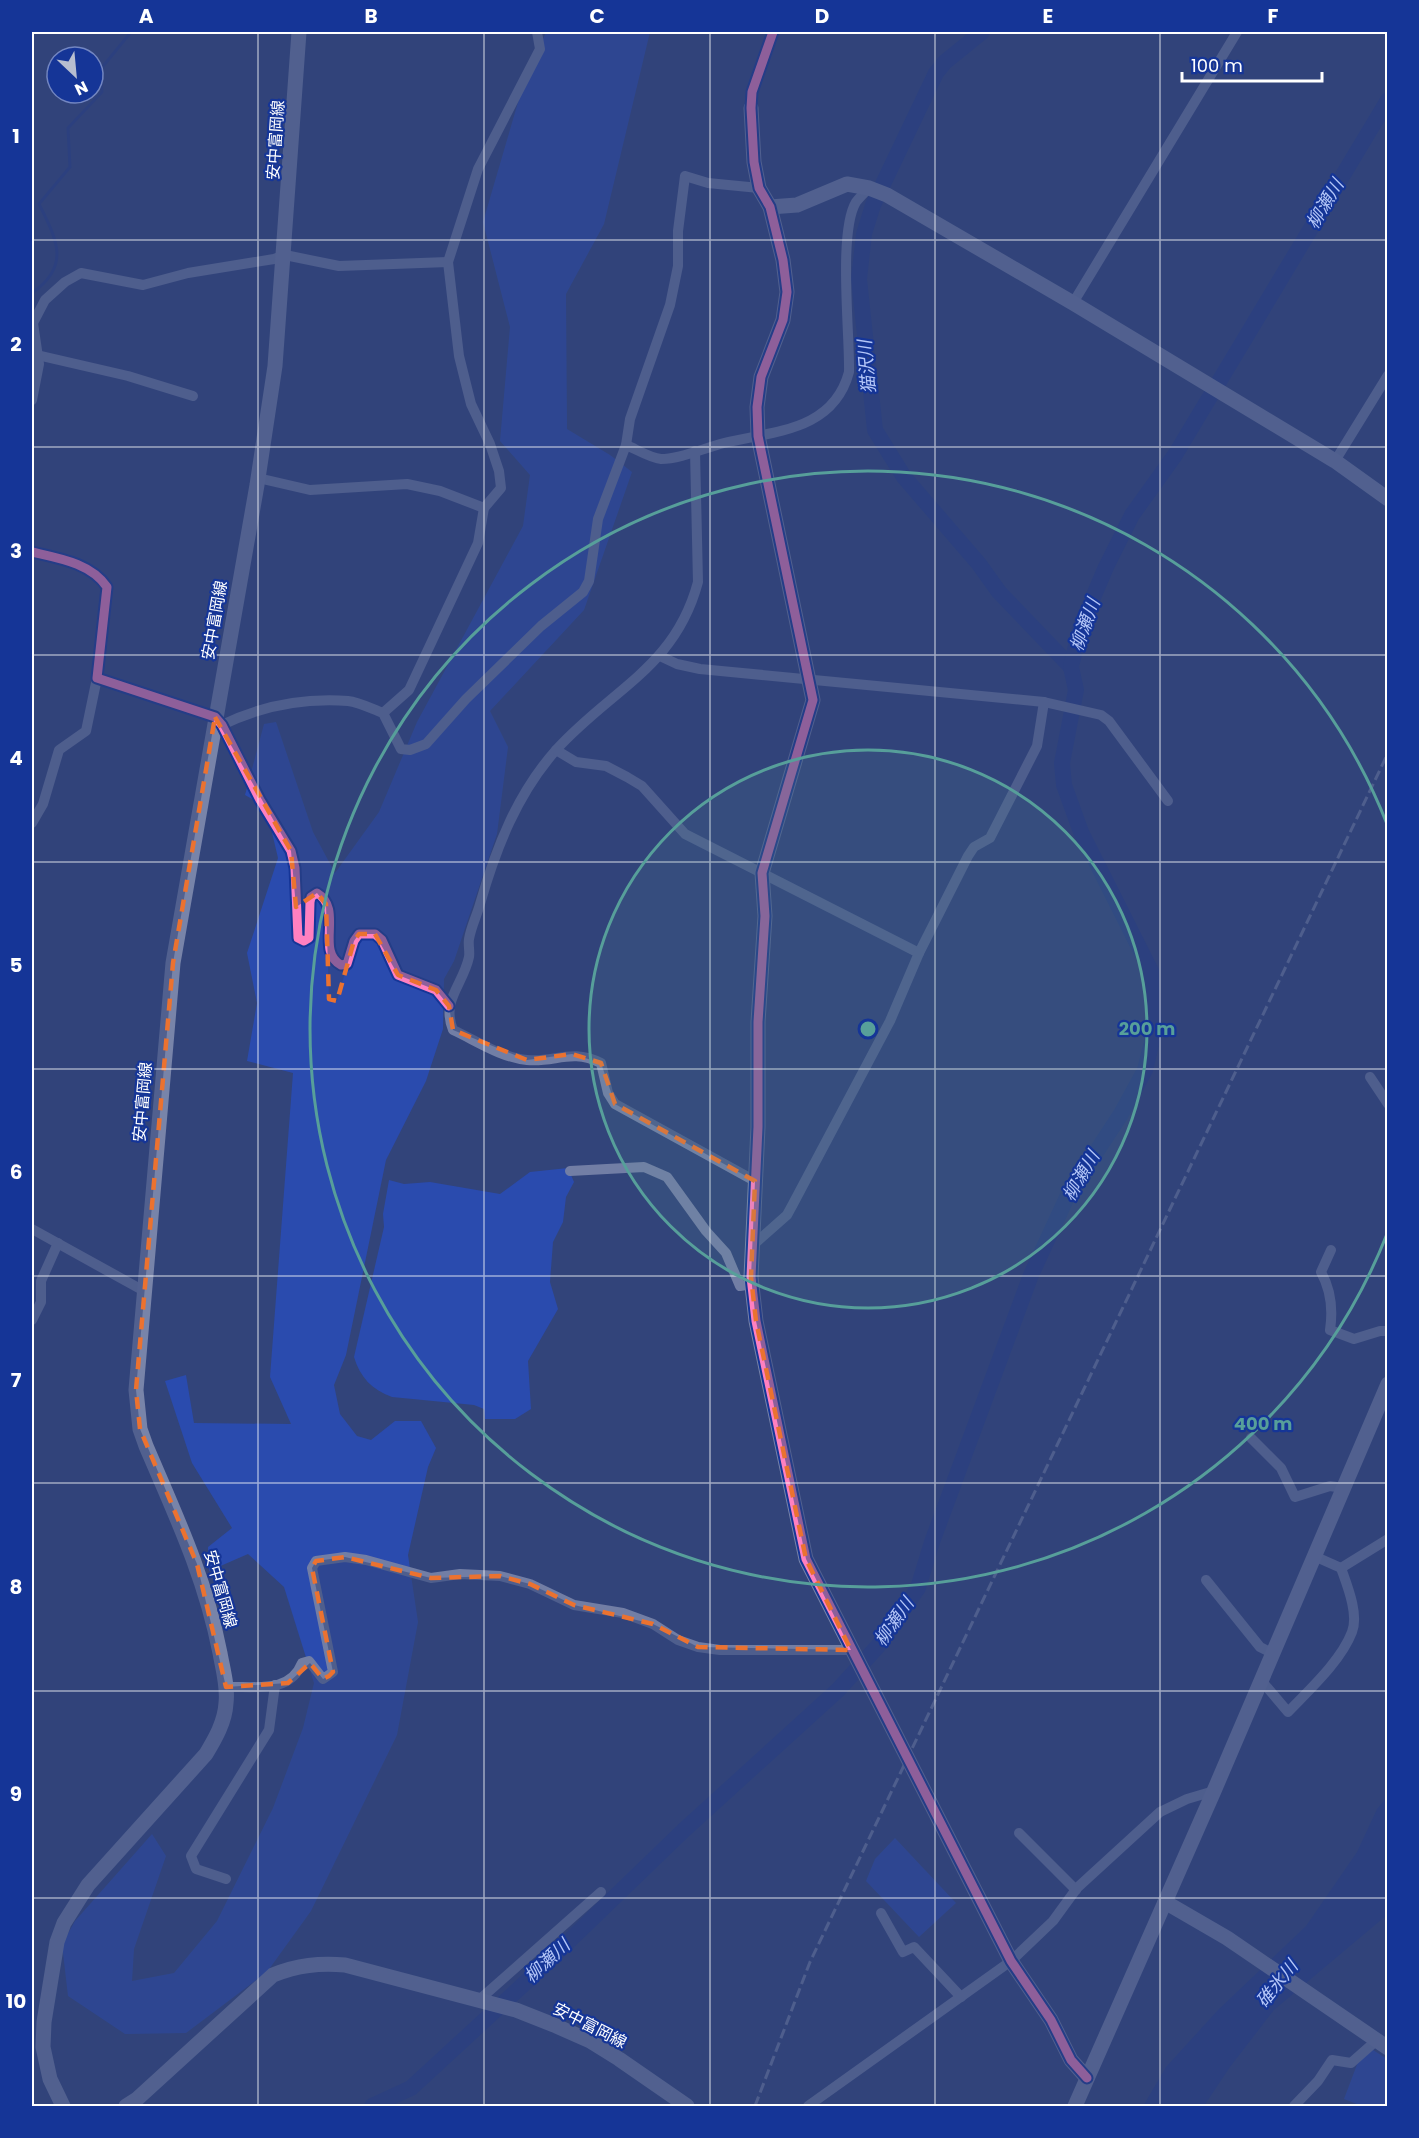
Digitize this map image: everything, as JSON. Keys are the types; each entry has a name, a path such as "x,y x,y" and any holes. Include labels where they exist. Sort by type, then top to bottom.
{"street":[{"name":"安中富岡線","path":"63,2106 38,2060 57,1942 64,1923 88,1885 206,1754 222,1724 226,1706 226,1687 197,1564 140,1430 136,1390 173,963 219,721 275,366 285,255 299,32"},
{"path":"383,713 410,690 478,543 484,508 501,488 499,471 490,444 471,404 459,356 448,262 478,169 540,49 537,32"},
{"path":"773,32 752,92 751,108 754,162 759,188 770,207 783,260 787,292 783,320 761,377 757,407 758,436 813,700 762,873 765,916 758,1022 758,1127 752,1246 752,1284 756,1321 806,1559 1011,1960 1051,2020 1071,2060 1087,2078"},
{"path":"1073,303 1237,32"},
{"path":"98,678 219,721 250,711 289,704 350,701 383,713 401,749 411,750 426,744 466,699 541,626 583,591 589,580 598,519 626,445 630,419 670,306 678,266 678,231 685,176 708,183 759,188"},
{"path":"770,207 797,205 847,184 876,191 1073,303 1335,461 1388,498"},
{"path":"626,445 658,459 808,423 818,416 846,384 849,351 846,285 850,223 855,203 876,191"},
{"path":"32,400 39,364 32,323 45,300 65,282 81,273 143,285 188,273 274,259 285,255 339,266 448,262"},
{"path":"38,355 128,376 193,396"},
{"path":"1335,461 1388,375"},
{"path":"695,451 698,582 693,601 660,656 636,680 585,720 536,775 503,834 469,938 469,957 449,1006 448,1017 453,1030 510,1055 528,1060 572,1054 590,1057 601,1063 608,1093 615,1104 755,1181"},
{"path":"258,478 310,490 407,484 440,490 484,508"},
{"path":"32,552 70,561 100,577 107,587 98,678 86,730 58,750 43,804 32,823"},
{"path":"660,656 676,664 700,669 810,678 1049,704 1101,715 1109,721 1168,801"},
{"path":"752,1246 790,1210 890,1021 919,953 968,856 974,847 990,838 1037,746 1049,704"},
{"path":"219,721 260,800 291,851 295,868 298,938 304,941 309,938 310,902 311,897 317,893 322,896 330,914 329,953 333,961 341,965 347,964 354,941 359,934 375,934 382,940 398,975 436,990 449,1006"},
{"path":"556,750 576,762 606,766 642,786 685,834 919,953"},
{"path":"1370,1077 1388,1104"},
{"path":"570,1172 644,1167 667,1177 706,1232 726,1253 740,1286 752,1284"},
{"path":"32,1229 144,1291"},
{"path":"32,1320 41,1302 41,1281 58,1243"},
{"path":"1331,1250 1321,1272 1328,1284 1333,1315 1330,1330 1354,1339 1380,1331 1388,1331"},
{"path":"1075,2106 1214,1791 1388,1384"},
{"path":"1251,1438 1281,1468 1295,1497 1330,1486 1343,1488"},
{"path":"1341,1569 1388,1539"},
{"path":"1260,1679 1288,1713 1328,1669 1353,1631 1353,1611 1341,1569 1314,1556"},
{"path":"226,1687 288,1683 298,1674 302,1663 309,1660 323,1679 333,1672 312,1568 316,1561 345,1557 366,1560 431,1578 460,1574 500,1576 530,1584 574,1605 623,1613 653,1624 678,1640 698,1647 720,1650 853,1652"},
{"path":"1206,1580 1260,1647 1272,1653"},
{"path":"226,1879 196,1869 190,1856 269,1730 275,1685"},
{"path":"808,2106 1011,1960 1053,1921 1076,1890 1160,1812 1187,1799 1214,1791"},
{"path":"1019,1833 1076,1890"},
{"path":"481,2000 601,1892"},
{"path":"1165,1902 1227,1938 1382,2044 1351,2063 1332,2061 1318,2081 1294,2106"},
{"path":"881,1913 903,1952 914,1947 961,1997"},
{"name":"安中富岡線","path":"126,2106 155,2084 273,1975 290,1968 315,1964 345,1965 516,2010 590,2041 687,2106"}],"highlighted area":[{"path":"215,717 291,851 296,907 317,893 326,904 329,999 337,1001 354,941 359,934 375,934 398,975 436,990 449,1006 453,1030 527,1060 572,1054 601,1063 615,1104 755,1181 751,1277 756,1321 806,1559 851,1650 698,1647 653,1624 574,1605 530,1584 500,1576 431,1578 345,1557 316,1561 312,1568 333,1672 323,1679 310,1663 288,1683 226,1687 197,1564 140,1429 136,1390 173,963"}],"shaded area":[{"path":"546,32 650,32 604,224 566,294 567,429 610,455 632,472 584,610 490,711 508,747 497,834 454,961 444,979 443,1029 426,1081 386,1160 346,1355 334,1385 340,1414 357,1436 371,1440 395,1421 421,1421 436,1448 428,1467 408,1555 418,1622 397,1735 311,1911 267,1972 186,2033 125,2034 68,1996 62,1944 75,1921 152,1834 166,1856 134,1949 132,1981 174,1973 217,1921 273,1808 303,1728 314,1683 284,1587 248,1554 209,1571 208,1547 232,1528 192,1463 165,1381 186,1375 194,1423 291,1424 270,1377 293,1073 247,1061 257,1003 247,953 278,858 266,807 245,795 264,724 276,722 313,832 335,873 379,812 417,722 523,526 530,475 500,441 510,327 483,222 519,99"},
{"path":"568,1168 574,1182 566,1197 563,1222 553,1242 550,1282 558,1309 528,1361 531,1409 515,1419 485,1419 484,1409 474,1405 392,1397 373,1387 363,1377 354,1357 384,1227 383,1214 389,1180 404,1184 430,1182 500,1194 530,1172"},
{"path":"895,1838 956,1903 919,1937 866,1881 875,1859"},
{"path":"1373,2050 1387,2059 1387,2106 1362,2106 1344,2099 1358,2062"}],"water":[{"name":"碓氷川","path":"1387,1797 1387,1915 1274,2010 1230,2067 1204,2106 1143,2106 1166,2067 1218,2010 1306,1926 1357,1852 1377,1809"}],"waterway":[{"path":"32,293 52,273 57,252 51,229 39,204 70,167 68,128 102,92 100,70 131,32"},
{"name":"猫沢川","path":"982,32 945,62 936,73 873,205 864,234 859,279 875,430 904,477 979,564 999,592 1071,667"},
{"name":"柳瀬川","path":"372,2106 411,2088 538,1971 684,1830 838,1690 878,1646 918,1588 932,1542 1031,1275 1068,1195 1121,1114 1145,1070 1154,1033 1151,971 1081,832 1064,785 1062,763 1076,690 1071,667 1080,628 1106,567 1132,515 1175,455 1388,100"}],"railway":[{"path":"755,2106 810,1962 1388,753"}],"cycle path":[{"path":"773,32 752,92 751,108 754,162 759,188 770,207 783,260 787,292 783,320 761,377 757,407 758,436 813,700 762,873 765,916 758,1022 758,1127 751,1277 756,1321 806,1559 1011,1961 1051,2020 1071,2060 1087,2078"},
{"path":"32,552 63,559 83,567 92,572 107,587 97,678 215,717 222,725 260,800 291,851 295,868 298,938 304,941 309,938 310,902 311,897 317,893 325,900 328,909 330,950 334,959 341,965 347,964 354,941 359,934 375,934 382,940 398,975 436,990 449,1006"}]}
